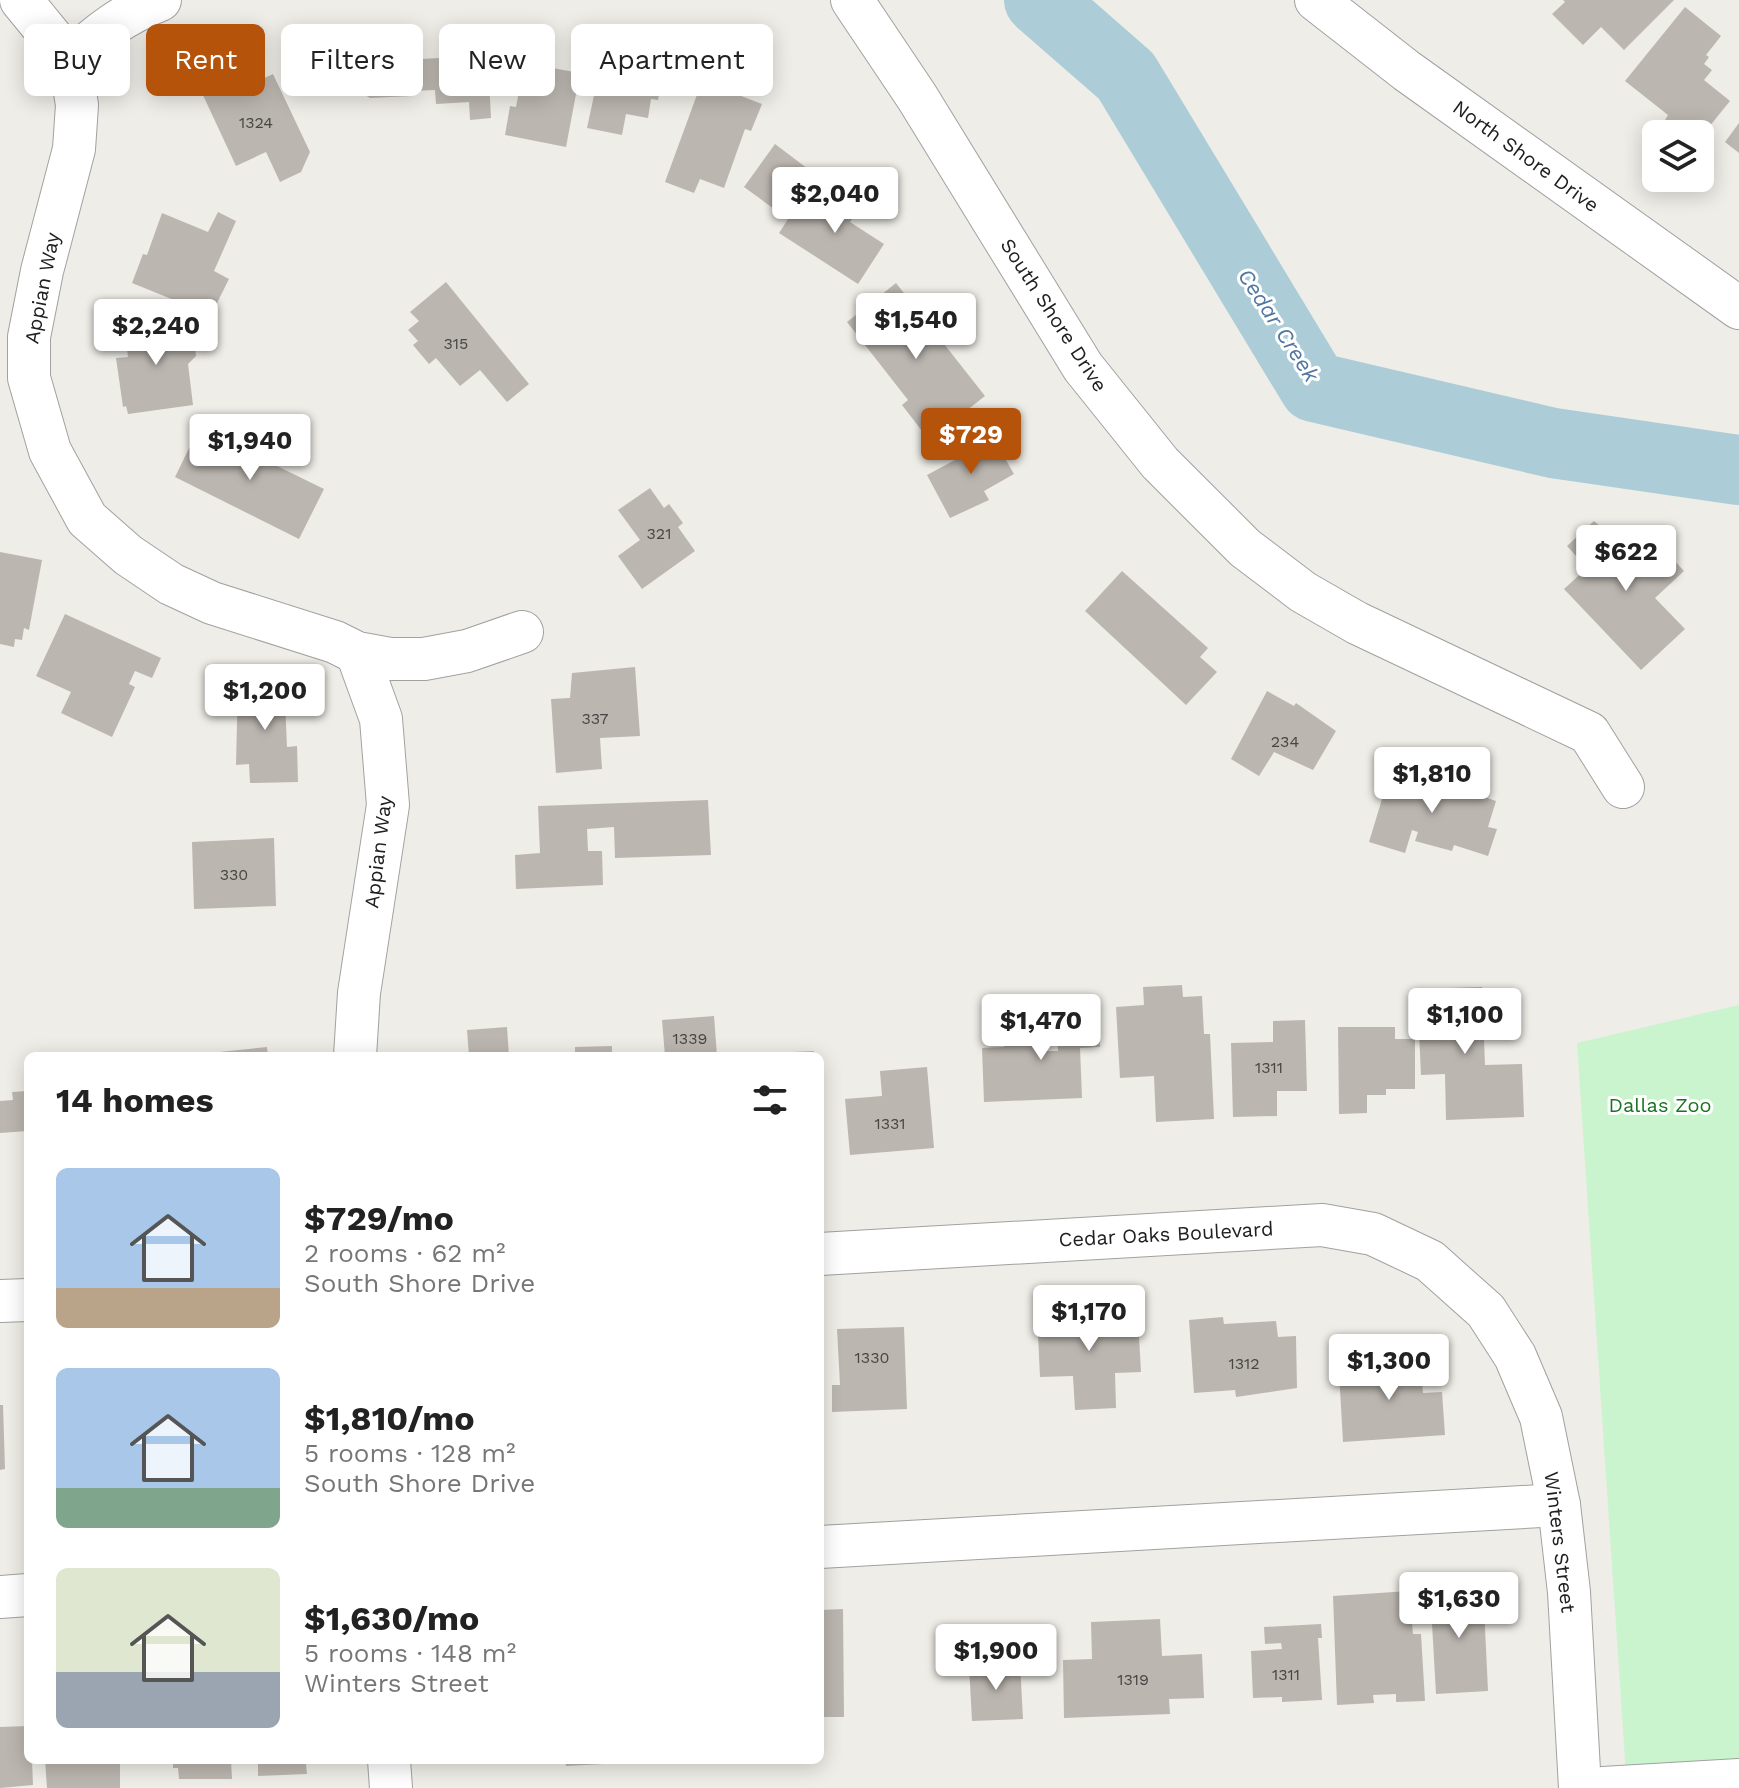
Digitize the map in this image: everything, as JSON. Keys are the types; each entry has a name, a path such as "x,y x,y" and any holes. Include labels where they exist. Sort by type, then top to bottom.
{"street":[{"path":"21,0 38,24"},
{"path":"111,24 160,0"},
{"name":"South Shore Drive","path":"852,0 917,97 1083,367 1160,463 1245,548 1303,592 1357,623 1589,733 1623,787"},
{"name":"North Shore Drive","path":"1316,0 1407,71 1739,308"},
{"name":"Appian Way","path":"76,96 74,149 42,271 29,337 14,381 87,519 128,555 171,584 212,603 335,642 357,653 390,659 424,659 467,651 522,632"},
{"name":"Appian Way","path":"355,1052 359,993 388,805 381,719 357,653"},
{"name":"Cedar Oaks Boulevard","path":"824,1254 1322,1225 1373,1234 1430,1261 1486,1311"},
{"path":"0,1301 24,1300"},
{"name":"Winters Street","path":"1486,1311 1515,1356 1541,1417 1559,1505 1569,1592 1580,1788"},
{"path":"824,1547 1559,1505"},
{"path":"0,1597 24,1595"},
{"path":"389,1764 391,1788"},
{"path":"1603,1788 1739,1780"}],"green space":[{"name":"Dallas Zoo","path":"1739,1005 1739,1767 1626,1774 1577,1043"}],"building":[{"path":"1563,0 1674,0 1624,50 1601,27 1583,45 1552,14 1565,2"},
{"path":"1685,7 1721,36 1706,55 1709,57 1704,64 1712,70 1704,80 1730,101 1714,121 1665,120 1668,115 1625,81"},
{"path":"439,58 439,96 490,96 491,118 470,120 469,102 436,104 435,90 423,90 423,59"},
{"path":"555,68 571,71 571,96 576,96 566,147 505,135 510,106 516,107 518,96 555,96"},
{"path":"273,74 310,152 301,172 280,182 266,152 236,166 203,96 265,96 265,78"},
{"path":"367,96 412,96 370,98"},
{"path":"594,96 659,96 658,100 651,99 648,118 626,114 622,135 587,128"},
{"path":"697,96 741,96 762,104 751,131 745,129 724,188 700,179 694,193 665,182"},
{"path":"1739,123 1739,153 1725,142"},
{"path":"775,144 828,184 806,214 789,202 781,214 744,187"},
{"path":"832,183 863,203 850,222 884,244 858,284 779,233 794,210 808,219"},
{"path":"218,212 236,221 214,271 229,279 211,315 132,283 143,254 147,255 162,213 208,232"},
{"path":"446,282 529,384 507,402 480,370 460,386 436,358 429,364 413,345 418,341 408,330 419,321 410,312"},
{"path":"896,283 985,396 929,440 902,405 908,400 847,322"},
{"path":"161,321 162,328 192,324 196,356 188,364 193,405 128,414 126,406 123,407 116,358 128,357 124,325"},
{"path":"987,427 1014,474 984,491 989,500 950,518 927,475 979,447 974,435"},
{"path":"198,430 242,451 247,440 280,456 275,465 324,489 299,539 175,477"},
{"path":"650,488 664,508 669,504 683,523 678,527 695,551 642,589 618,556 640,540 618,510"},
{"path":"1594,521 1638,559 1657,542 1684,571 1655,598 1685,629 1641,670 1564,589 1587,568 1567,546"},
{"path":"0,552 42,560 29,630 24,628 22,640 15,639 14,647 0,644"},
{"path":"1122,571 1208,648 1200,657 1217,672 1186,705 1085,611"},
{"path":"65,614 161,658 152,678 135,671 129,684 135,687 112,737 61,713 71,692 36,676"},
{"path":"635,667 640,736 600,738 602,769 556,773 551,699 570,698 572,673"},
{"path":"284,679 287,747 297,746 298,782 250,783 249,764 236,765 238,680"},
{"path":"1267,691 1294,706 1296,703 1336,731 1313,770 1274,752 1259,776 1231,759"},
{"path":"1392,766 1496,801 1488,827 1497,829 1488,856 1454,845 1452,851 1415,841 1418,832 1412,830 1405,853 1369,842"},
{"path":"708,800 711,855 615,858 614,827 587,829 588,851 602,851 603,885 516,889 515,855 540,853 538,806"},
{"path":"274,838 276,906 194,909 192,842"},
{"path":"1182,985 1183,997 1202,996 1204,1034 1210,1034 1214,1119 1156,1122 1154,1076 1120,1078 1116,1007 1144,1005 1143,987"},
{"path":"1482,987 1485,1065 1522,1064 1524,1117 1446,1120 1445,1074 1421,1075 1417,989"},
{"path":"1099,1009 1100,1047 1080,1048 1082,1098 984,1102 982,1048 1004,1047 1004,1037 1011,1036 1011,1028 1022,1027 1023,1036 1032,1035 1033,1046 1047,1045 1047,1051 1058,1051 1056,1011"},
{"path":"714,1016 717,1052 665,1052 662,1020"},
{"path":"1305,1020 1307,1091 1277,1091 1277,1116 1233,1117 1231,1043 1273,1042 1273,1021"},
{"path":"507,1027 509,1052 469,1052 467,1030"},
{"path":"1338,1027 1395,1027 1395,1039 1415,1039 1415,1089 1386,1089 1386,1095 1367,1095 1367,1113 1339,1114"},
{"path":"612,1046 612,1052 575,1052 575,1047"},
{"path":"267,1047 268,1052 219,1052"},
{"path":"927,1067 934,1148 850,1155 845,1099 882,1096 880,1071"},
{"path":"24,1091 24,1131 0,1133 0,1101 13,1100 12,1092"},
{"path":"1131,1309 1132,1336 1139,1336 1141,1372 1115,1373 1116,1408 1075,1410 1073,1376 1040,1377 1037,1314"},
{"path":"1223,1317 1224,1324 1276,1321 1278,1337 1296,1336 1297,1388 1236,1397 1235,1390 1194,1393 1189,1320"},
{"path":"904,1327 907,1409 832,1412 832,1385 840,1385 837,1329"},
{"path":"1395,1349 1396,1362 1420,1360 1423,1393 1442,1392 1445,1435 1343,1442 1339,1372 1371,1370 1369,1351"},
{"path":"0,1405 3,1405 5,1469 0,1470"},
{"path":"1483,1586 1488,1691 1436,1694 1430,1588"},
{"path":"1409,1591 1413,1634 1421,1634 1425,1701 1396,1702 1396,1694 1373,1695 1374,1703 1337,1705 1333,1596"},
{"path":"843,1609 844,1717 824,1717 824,1610"},
{"path":"1160,1619 1162,1656 1202,1654 1204,1698 1169,1699 1170,1714 1064,1718 1063,1660 1092,1659 1091,1622"},
{"path":"1321,1624 1322,1638 1318,1638 1322,1700 1282,1702 1282,1697 1253,1698 1251,1651 1282,1649 1281,1643 1265,1644 1264,1627"},
{"path":"1020,1663 1023,1719 972,1721 969,1665"},
{"path":"24,1726 24,1764 32,1764 33,1785 0,1788 0,1727"},
{"path":"45,1764 120,1764 120,1788 47,1788"},
{"path":"173,1764 231,1764 232,1779 179,1779 178,1768 173,1768"},
{"path":"258,1764 306,1764 307,1774 258,1776"}],"waterway":[{"name":"Cedar Creek","path":"1039,0 1126,76 1314,387 1553,443 1739,470"}]}
